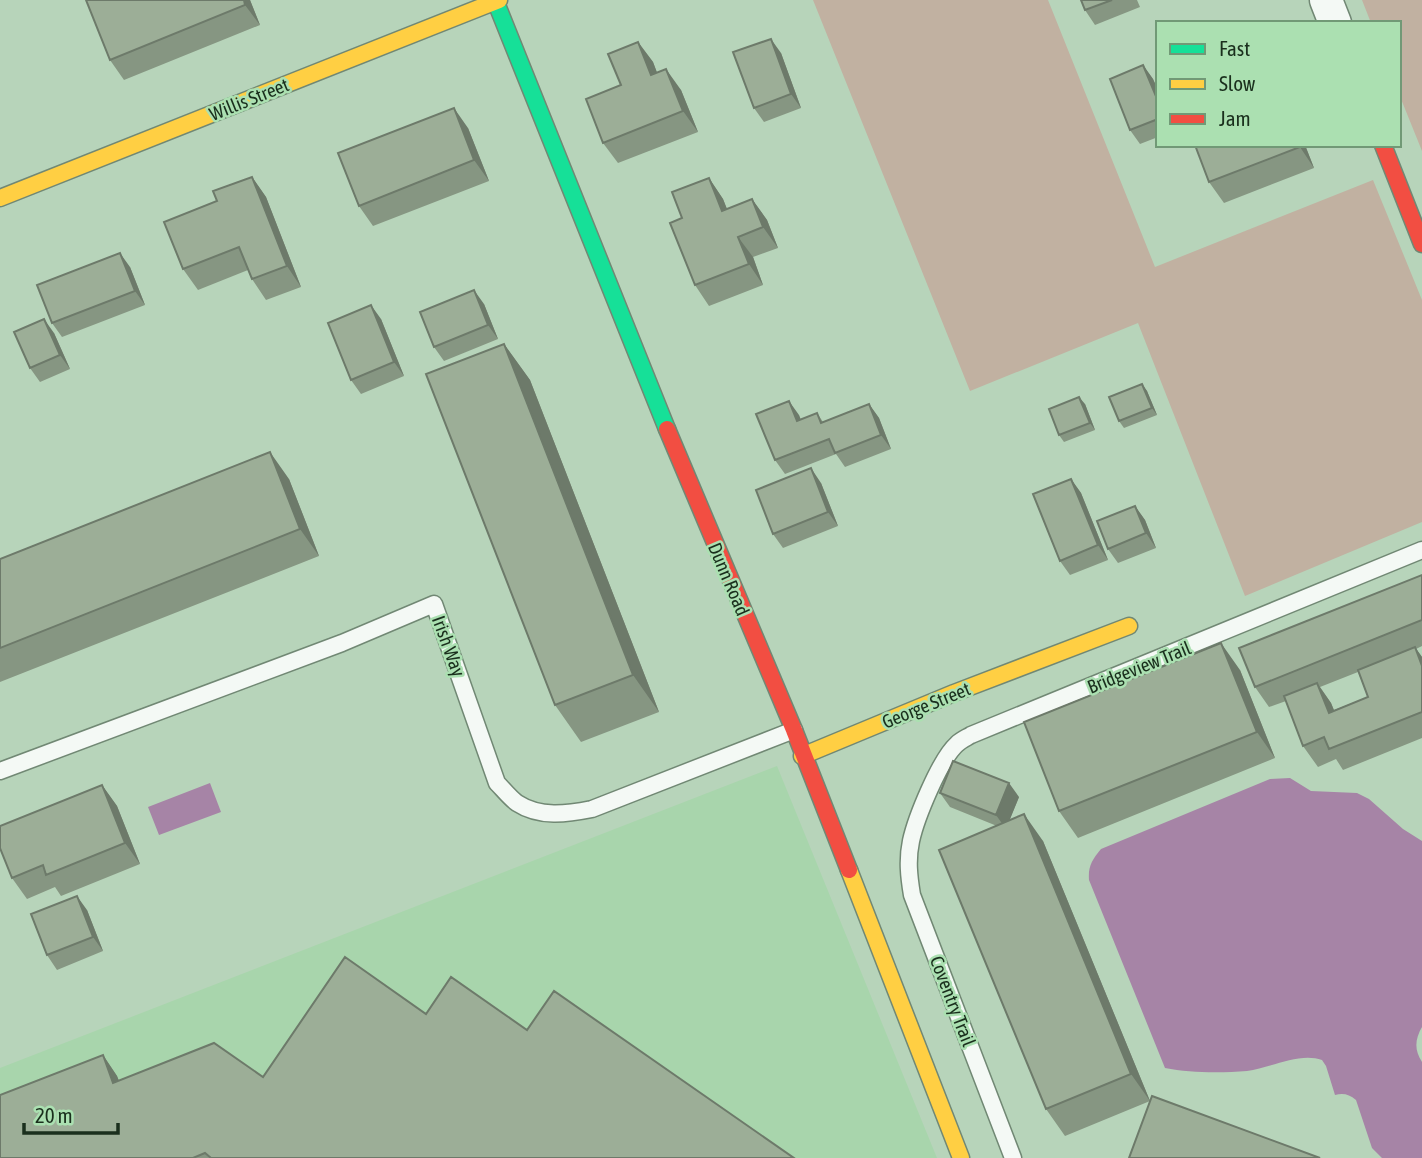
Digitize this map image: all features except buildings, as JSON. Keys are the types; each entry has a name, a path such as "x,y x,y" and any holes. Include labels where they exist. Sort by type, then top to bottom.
{"street":[{"name":"Willis Street","path":"0,198 497,0"},
{"name":"Dunn Road","path":"497,0 537,108 708,528 794,730 961,1158"},
{"path":"1326,0 1334,21"},
{"path":"1384,147 1422,244"},
{"name":"George Street","path":"803,756 1129,626"}],"lane":[{"name":"Bridgeview Trail","path":"911,841 925,802 946,759 957,744 971,735 1422,551"},
{"name":"Irish Way","path":"0,771 342,643 434,604 497,783 517,803 543,814 592,809 794,730"},
{"name":"Coventry Trail","path":"911,841 908,867 912,895 1013,1158"}],"shaded area":[{"path":"813,0 1048,0 1155,267 1373,180 1422,300 1422,522 1245,596 1138,323 970,391"},
{"path":"1362,0 1422,0 1422,151 1401,99 1401,21 1370,21"},
{"path":"777,766 937,1158 0,1158 0,1068"},
{"path":"1290,778 1311,791 1357,793 1369,799 1403,829 1422,841 1422,1027 1416,1044 1422,1062 1422,1158 1382,1158 1372,1148 1356,1100 1346,1094 1335,1095 1322,1060 1294,1059 1237,1072 1195,1072 1165,1068 1089,880 1091,863 1101,849 1270,779"},
{"path":"210,783 221,812 159,835 148,807"}],"traffic: fast":[{"path":"495,0 667,429"}],"traffic: slow":[{"path":"0,198 499,0"},
{"path":"802,756 954,693 1129,626"},
{"path":"849,870 961,1158"}],"traffic: jam":[{"path":"1384,147 1422,244"},
{"path":"667,429 794,730 849,870"}]}
